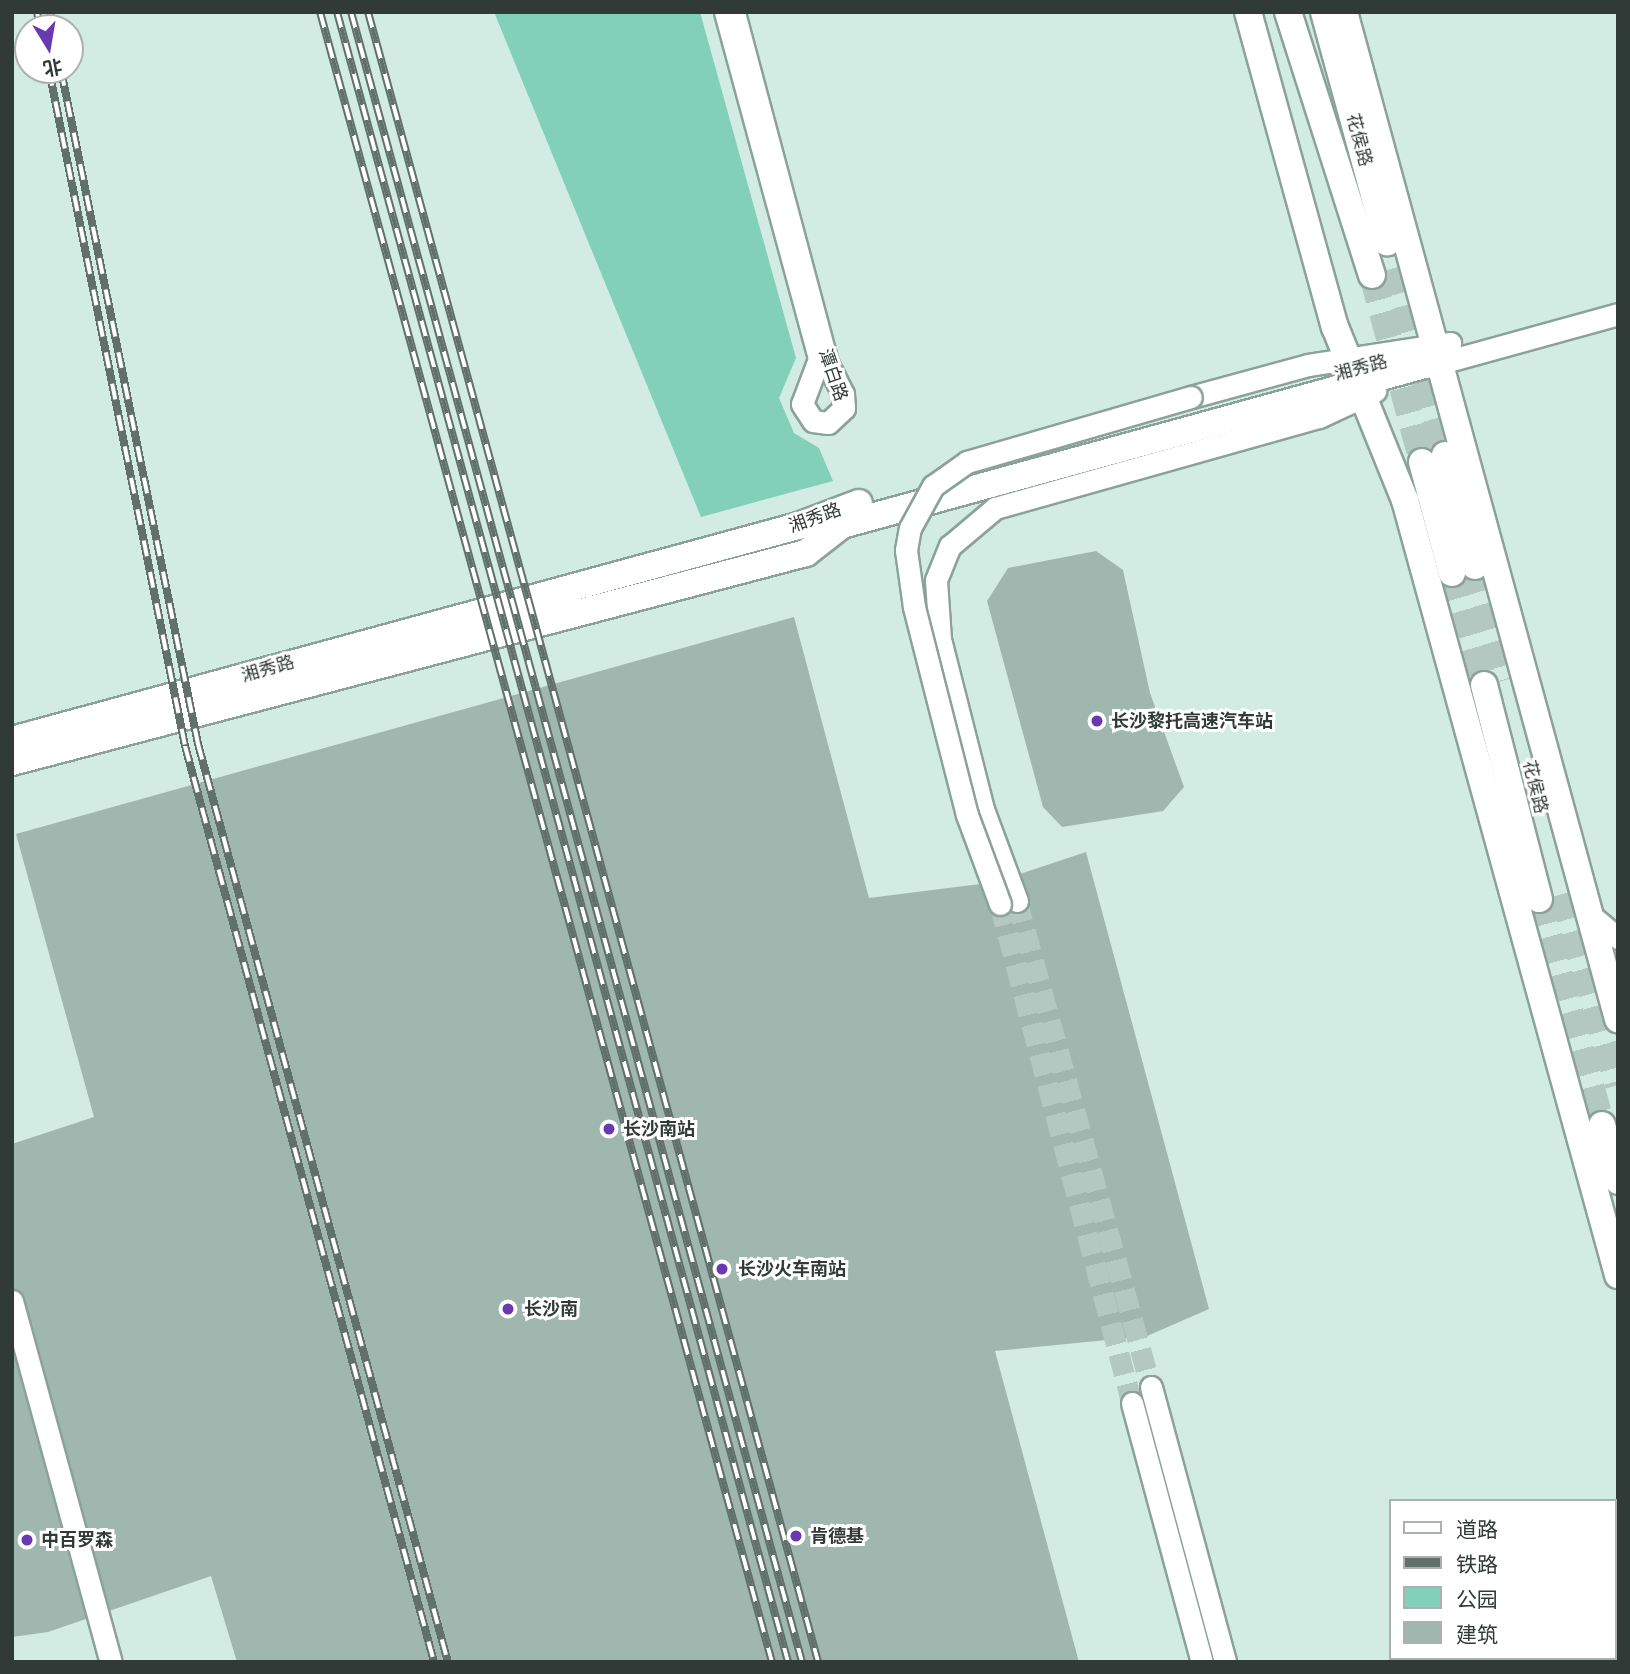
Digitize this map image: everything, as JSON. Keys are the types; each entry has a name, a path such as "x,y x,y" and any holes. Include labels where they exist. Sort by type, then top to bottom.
{"main road":[{"path":"1248,12 1355,378 1405,500 1618,1275"},
{"name":"花侯路","path":"1288,12 1338,182 1383,271 1324,12"},
{"path":"1344,12 1437,354 1561,898 1618,1018"},
{"name":"湘秀路","path":"12,740 1437,354"},
{"path":"12,762 806,553 842,525 1355,378"},
{"path":"1434,458 1463,570"},
{"name":"花侯路","path":"1496,682 1561,898"},
{"path":"1602,1125 1618,1181"}],"street":[{"name":"潭白路","path":"725,12 819,359 802,404 813,421 828,423 845,408 843,394 827,362 734,12"},
{"name":"湘秀路","path":"1437,354 1618,299"},
{"name":"湘秀路","path":"1437,354 1618,314"},
{"path":"1355,378 1320,417 995,509 961,532 942,562 935,599 940,639 1008,903 967,815 914,607 906,550 910,527 933,486 967,461 1192,397 1355,378"},
{"path":"1561,898 1602,930 1618,938"},
{"path":"12,1301 111,1662"},
{"path":"1151,1387 1225,1662"},
{"path":"1132,1403 1202,1662"}],"green space":[{"path":"494,12 700,12 796,358 779,398 794,433 819,448 833,481 701,517"}],"building":[{"path":"1096,551 1123,570 1150,693 1184,787 1163,811 1062,827 1043,807 987,601 1008,568"},
{"name":"长沙南站","path":"794,617 869,898 996,882 1086,852 1209,1309 1147,1336 995,1351 1079,1662 237,1662 211,1576 48,1632 12,1637 12,1144 94,1117 16,834"}],"tunnel":[{"path":"1394,268 1445,455"},
{"path":"1372,275 1422,462"},
{"path":"1475,566 1508,679"},
{"path":"1452,573 1484,685"},
{"path":"1562,894 1618,1085"},
{"path":"1539,899 1602,1125"},
{"path":"1017,901 1151,1387"},
{"path":"1000,904 1132,1403"}],"railway":[{"path":"320,12 772,1662"},
{"path":"337,12 788,1662"},
{"path":"351,12 802,1662"},
{"path":"368,12 818,1662"},
{"path":"52,84 185,746 434,1662"},
{"path":"64,84 198,744 448,1662"}],"place":[{"name":"长沙黎托高速汽车站","path":"1097,721"},
{"name":"长沙南站","path":"609,1129"},
{"name":"长沙火车南站","path":"722,1269"},
{"name":"长沙南","path":"508,1309"},
{"name":"肯德基","path":"796,1536"},
{"name":"中百罗森","path":"27,1540"}]}
